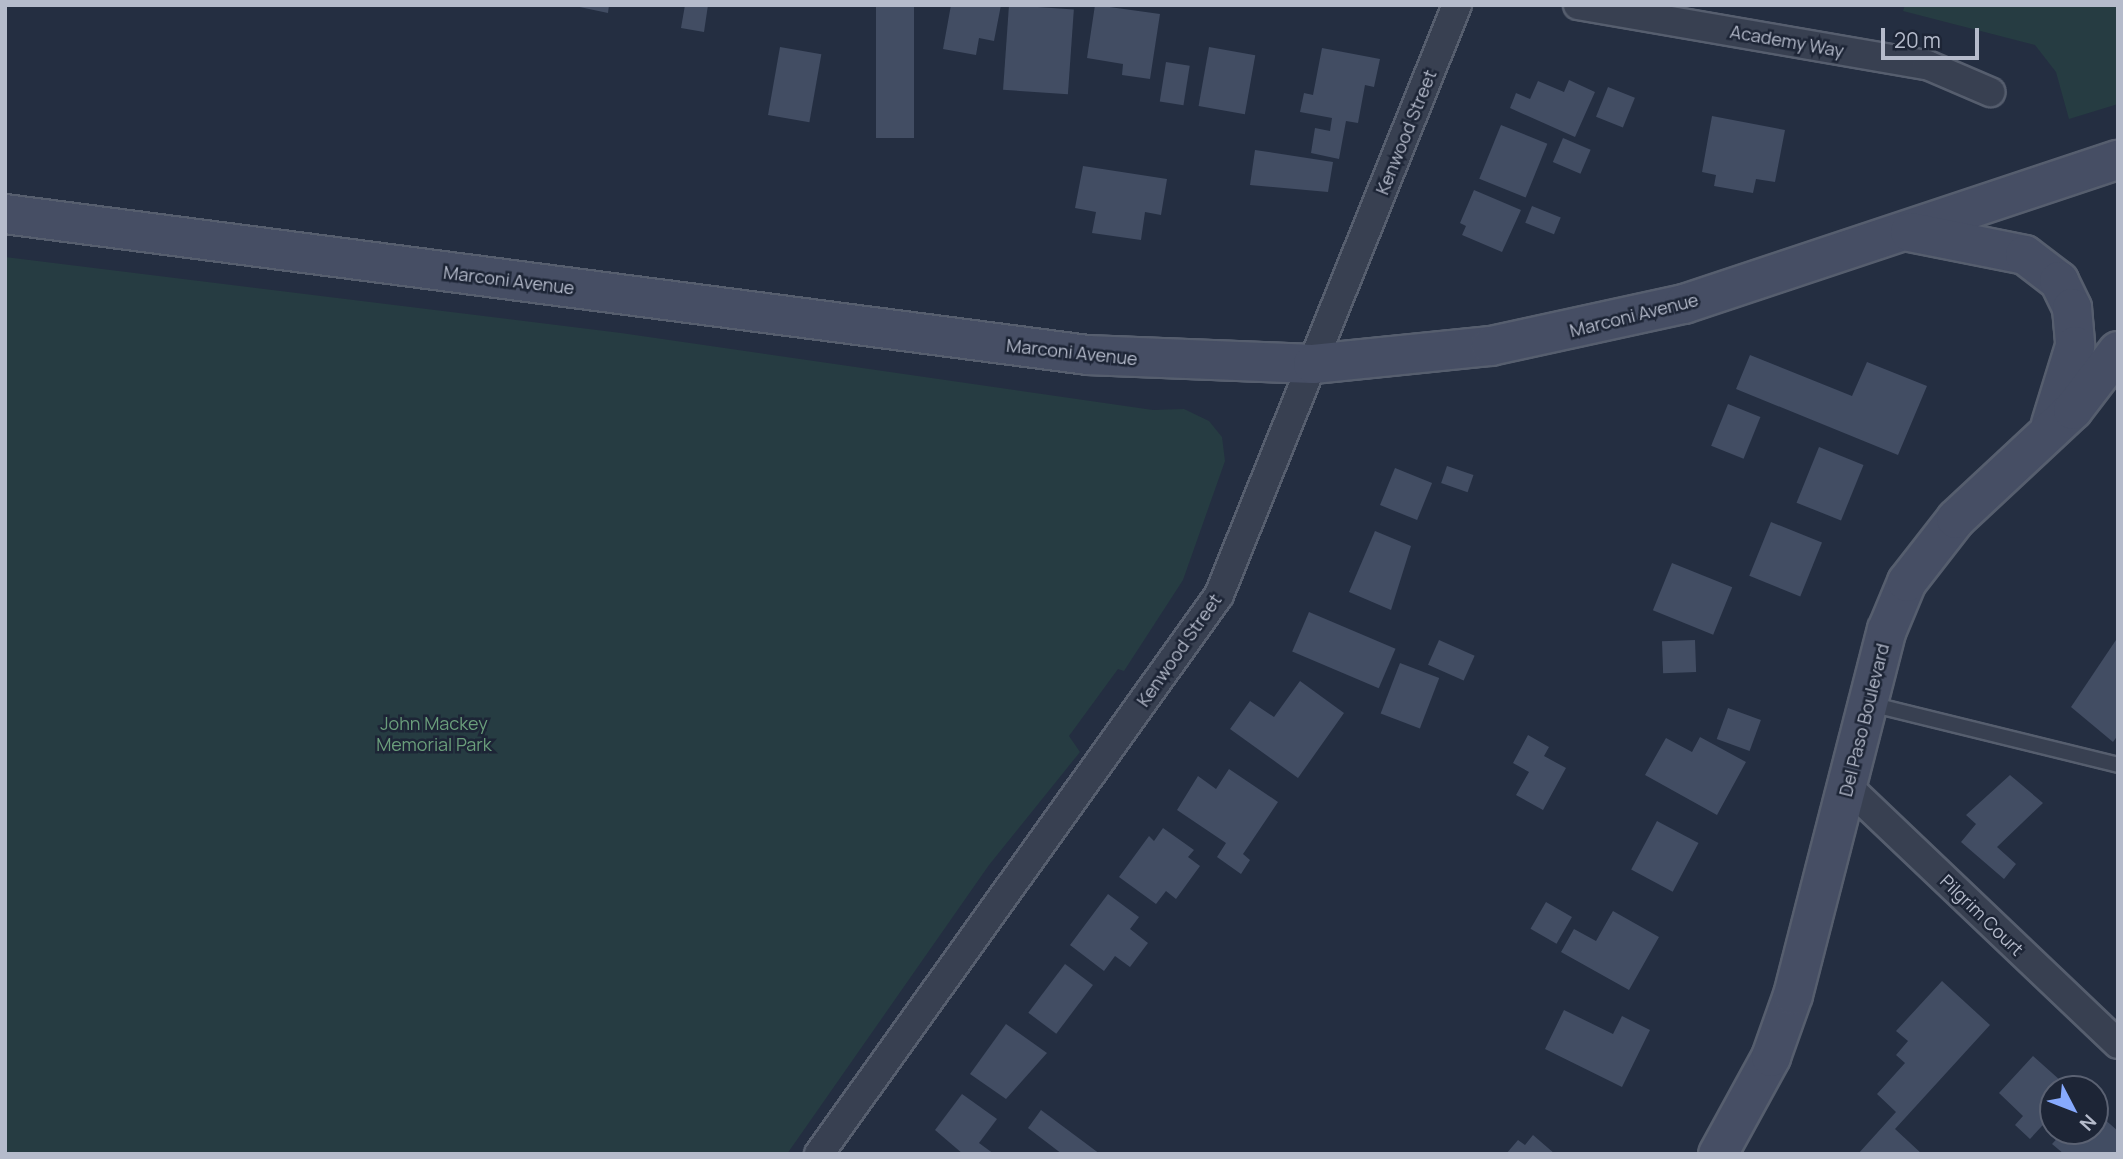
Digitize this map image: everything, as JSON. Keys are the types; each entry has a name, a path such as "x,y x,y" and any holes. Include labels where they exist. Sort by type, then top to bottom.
{"main road":[{"name":"Marconi Avenue","path":"5,214 1087,355 1313,363 1571,331 1684,304 2118,160"},
{"path":"1908,231 2025,255 2059,281 2072,308 2075,346 2047,438"},
{"name":"Del Paso Boulevard","path":"1718,1154 1770,1057 1793,995 1896,605 1921,558 1955,519 2047,438 2118,351"}],"street":[{"name":"Kenwood Street","path":"820,1154 1219,596 1457,5"},
{"name":"Academy Way","path":"1578,5 1927,65 1990,92"},
{"name":"Pilgrim Court","path":"1847,786 2118,1044"}],"lane":[{"path":"1868,704 2118,765"}],"green space":[{"path":"1905,5 2118,5 2118,104 2069,119 2056,72 2035,45 1903,11"},
{"name":"John Mackey Memorial Park","path":"5,257 621,333 1153,410 1184,409 1209,421 1222,437 1225,461 1183,580 1124,671 1118,669 1069,736 1080,752 989,865 787,1154 5,1154"}],"building":[{"path":"570,5 609,5 608,13"},
{"path":"685,5 708,5 704,32 681,28"},
{"path":"876,5 914,5 914,138 876,138"},
{"path":"951,5 1001,5 994,41 979,38 976,55 943,49"},
{"path":"1009,5 1074,10 1068,94 1003,90"},
{"path":"1095,5 1160,14 1150,79 1122,75 1123,64 1087,58"},
{"path":"780,47 821,54 809,122 768,115"},
{"path":"1209,47 1255,55 1245,114 1199,106"},
{"path":"1322,48 1380,59 1374,87 1365,85 1358,123 1346,121 1339,159 1311,153 1315,128 1330,131 1332,118 1300,112 1304,93 1313,95"},
{"path":"1166,62 1190,66 1183,105 1160,102"},
{"path":"1569,80 1595,92 1575,137 1510,108 1516,93 1530,99 1538,81 1564,92"},
{"path":"1608,87 1635,98 1623,128 1596,117"},
{"path":"1712,116 1785,130 1775,182 1756,179 1753,193 1714,186 1716,175 1702,172"},
{"path":"1501,125 1547,144 1526,198 1479,179"},
{"path":"1563,138 1591,150 1580,174 1553,162"},
{"path":"1255,150 1333,162 1328,192 1250,185"},
{"path":"1083,166 1167,179 1161,215 1145,212 1141,240 1092,233 1096,212 1075,208"},
{"path":"1474,190 1521,210 1502,252 1462,235 1466,226 1460,223"},
{"path":"1532,206 1561,218 1554,234 1525,223"},
{"path":"1750,355 1852,396 1867,362 1927,386 1898,455 1736,389"},
{"path":"1728,404 1760,417 1744,459 1711,446"},
{"path":"1819,447 1864,465 1841,521 1797,503"},
{"path":"1447,466 1473,475 1468,492 1441,483"},
{"path":"1395,468 1432,483 1417,520 1380,505"},
{"path":"1771,522 1822,543 1800,596 1749,576"},
{"path":"1375,531 1411,546 1391,610 1349,592"},
{"path":"1672,563 1732,587 1713,635 1653,610"},
{"path":"1309,612 1396,649 1379,688 1292,652"},
{"path":"2118,637 2118,735 2113,742 2071,707"},
{"path":"1439,640 1475,656 1464,681 1428,665"},
{"path":"1695,640 1696,672 1663,673 1662,641"},
{"path":"1400,663 1439,678 1420,728 1381,713"},
{"path":"1300,681 1344,713 1298,778 1230,729 1250,701 1274,717"},
{"path":"1728,708 1761,720 1750,751 1717,739"},
{"path":"1528,735 1549,747 1544,756 1566,768 1543,810 1516,795 1529,772 1513,763"},
{"path":"1700,737 1746,762 1717,815 1645,775 1666,738 1692,752"},
{"path":"1229,769 1278,802 1243,854 1250,860 1241,874 1217,857 1226,843 1177,810 1198,776 1216,789"},
{"path":"2010,775 2043,803 1997,847 2016,864 2004,879 1961,842 1976,824 1966,815"},
{"path":"1657,821 1698,843 1673,892 1631,870"},
{"path":"1163,828 1194,850 1188,857 1200,866 1176,899 1166,891 1156,904 1119,877 1149,836 1154,841"},
{"path":"1108,894 1139,917 1130,929 1148,943 1130,967 1115,956 1104,971 1070,945"},
{"path":"1546,902 1572,917 1556,944 1530,929"},
{"path":"1613,911 1659,937 1629,990 1561,952 1574,929 1596,941"},
{"path":"1065,964 1093,985 1056,1034 1028,1013"},
{"path":"1942,981 1990,1025 1895,1129 1922,1154 1858,1154 1896,1112 1877,1094 1905,1063 1896,1055 1908,1041 1896,1031"},
{"path":"1564,1010 1613,1034 1622,1016 1650,1030 1622,1087 1545,1049"},
{"path":"1006,1024 1047,1053 1006,1099 970,1074"},
{"path":"2033,1056 2054,1075 2039,1075 2039,1129 2030,1139 2015,1125 2023,1116 1999,1093"},
{"path":"962,1094 997,1119 979,1143 994,1154 963,1154 935,1130"},
{"path":"1041,1110 1100,1154 1062,1154 1028,1128"},
{"path":"2109,1123 2118,1131 2118,1154 2064,1154 2053,1145 2109,1145"},
{"path":"1533,1135 1555,1154 1506,1154 1518,1140 1525,1145"}]}
